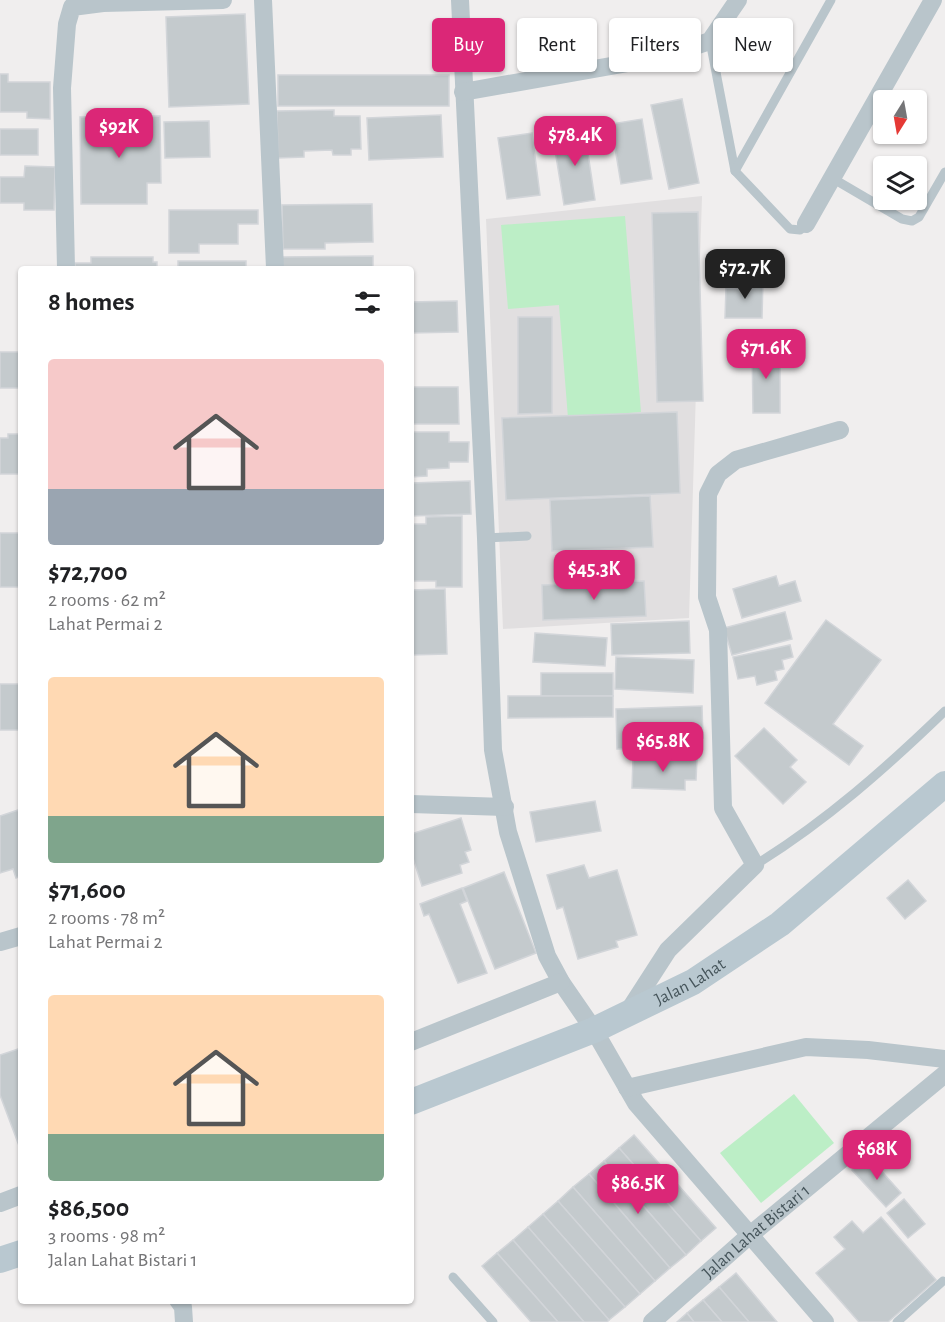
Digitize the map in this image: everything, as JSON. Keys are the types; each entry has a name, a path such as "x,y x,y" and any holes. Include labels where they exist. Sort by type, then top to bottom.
{"main road":[{"name":"Jalan Lahat","path":"414,1101 594,1030 693,982 780,924 940,785"},
{"path":"0,1260 18,1253"}],"street":[{"path":"66,266 62,88 67,24 72,7 103,3 223,0"},
{"path":"263,0 275,266"},
{"path":"460,0 486,538 493,750 508,831 547,956 561,982 594,1030 636,1103 825,1322"},
{"path":"463,92 662,57 710,41 738,0"},
{"path":"806,224 933,0"},
{"path":"627,1014 668,950 755,865 723,808 718,630 707,597 708,494 718,474 736,460 840,430"},
{"path":"414,804 505,807"},
{"path":"0,942 18,937"},
{"path":"414,1041 561,982"},
{"path":"627,1088 806,1047 868,1050 945,1059"},
{"name":"Jalan Lahat Bistari 1","path":"652,1322 750,1235 945,1074"},
{"path":"0,1203 18,1196"},
{"path":"181,1304 184,1322"}],"lane":[{"path":"735,171 831,0"},
{"path":"710,41 735,171 790,229 800,230 806,224"},
{"path":"832,178 902,219 912,221 920,217 945,172"},
{"path":"486,538 527,536"},
{"path":"755,865 795,840 877,775 945,711"},
{"path":"453,1277 493,1322"},
{"path":"897,1322 943,1281"}],"shaded area":[{"path":"702,196 689,618 503,629 486,219"}],"green space":[{"path":"625,216 641,412 568,418 559,305 508,309 501,225"},
{"path":"794,1094 834,1143 761,1203 720,1153"}],"building":[{"path":"245,14 249,104 169,107 166,17"},
{"path":"0,74 8,74 8,82 50,82 50,119 27,118 27,112 0,112"},
{"path":"278,75 449,75 449,106 278,106"},
{"path":"682,99 699,183 669,189 651,105"},
{"path":"334,110 334,116 360,116 361,149 351,149 351,155 333,155 332,150 304,151 304,157 278,158 277,111"},
{"path":"441,115 443,157 369,160 367,118"},
{"path":"160,116 161,183 147,183 147,204 81,204 80,117"},
{"path":"642,119 652,179 621,184 611,124"},
{"path":"209,121 210,157 165,158 164,122"},
{"path":"0,129 38,129 38,155 0,155"},
{"path":"593,131 595,146 587,147 595,200 564,205 553,138"},
{"path":"532,133 540,195 507,199 498,138"},
{"path":"25,166 55,167 54,210 24,210 24,203 0,203 0,177 24,177"},
{"path":"372,204 373,242 325,243 325,249 283,249 282,205"},
{"path":"169,210 258,210 258,224 238,224 238,244 199,244 199,253 169,253"},
{"path":"698,212 703,401 657,402 652,213"},
{"path":"373,256 373,266 283,266 282,257"},
{"path":"91,257 153,257 153,262 157,262 157,266 75,266 75,263 91,263"},
{"path":"178,261 246,261 246,266 178,266"},
{"path":"743,278 763,279 762,318 725,318 726,288 742,289"},
{"path":"457,301 458,332 414,333 414,302"},
{"path":"518,317 552,317 552,413 518,414"},
{"path":"752,347 780,347 780,413 753,413"},
{"path":"0,352 18,352 18,388 0,388"},
{"path":"414,387 458,387 459,424 414,424"},
{"path":"677,412 680,493 506,500 502,418"},
{"path":"414,432 449,432 449,442 469,442 468,462 449,462 449,468 427,469 427,476 414,477"},
{"path":"8,434 18,434 18,474 0,474 0,438 8,438"},
{"path":"470,481 471,514 414,516 414,483"},
{"path":"650,496 653,547 552,551 550,500"},
{"path":"462,516 462,587 436,587 436,581 414,581 414,524 426,524 426,517"},
{"path":"0,533 18,533 18,587 0,587"},
{"path":"776,576 779,586 795,581 801,601 742,618 733,589"},
{"path":"644,581 646,616 543,620 542,585"},
{"path":"445,589 447,654 414,655 414,590"},
{"path":"785,612 792,639 732,655 724,628"},
{"path":"826,620 881,660 833,724 863,746 849,765 765,703"},
{"path":"689,621 690,653 612,655 611,624"},
{"path":"535,633 607,638 605,666 533,662"},
{"path":"790,645 793,657 782,660 784,669 775,671 777,680 757,685 755,676 738,679 733,657"},
{"path":"616,657 694,660 693,693 615,689"},
{"path":"541,673 613,673 613,696 541,696"},
{"path":"0,684 18,684 18,730 0,730"},
{"path":"508,696 613,696 613,717 508,718"},
{"path":"702,706 703,738 670,739 671,747 617,749 616,709"},
{"path":"764,728 797,760 790,767 806,782 783,804 735,756"},
{"path":"633,757 697,759 696,780 685,780 685,790 632,788"},
{"path":"595,801 601,831 536,842 530,812"},
{"path":"18,810 18,877 16,878 13,869 0,873 0,816"},
{"path":"461,818 471,850 465,852 469,862 460,865 462,873 422,886 414,861 414,833"},
{"path":"584,865 589,878 617,870 637,935 616,941 618,947 578,959 563,907 557,909 547,875"},
{"path":"504,872 536,953 495,969 463,888"},
{"path":"908,880 926,901 905,919 887,898"},
{"path":"462,888 467,901 460,904 487,973 458,983 429,914 424,916 420,904"},
{"path":"18,1049 18,1143 0,1095 0,1055"},
{"path":"634,1135 716,1228 701,1241 619,1148"},
{"path":"619,1148 701,1241 686,1255 604,1161"},
{"path":"868,1156 901,1193 886,1207 852,1170"},
{"path":"604,1161 686,1255 670,1268 589,1174"},
{"path":"589,1174 670,1268 655,1281 573,1187"},
{"path":"573,1187 655,1281 640,1294 558,1201"},
{"path":"904,1199 925,1224 908,1238 887,1213"},
{"path":"558,1201 640,1294 625,1307 543,1214"},
{"path":"543,1214 625,1307 609,1320 528,1227"},
{"path":"881,1217 936,1280 888,1322 859,1322 816,1273 845,1249 834,1237 852,1221 863,1233"},
{"path":"528,1227 609,1320 607,1322 584,1322 513,1240"},
{"path":"513,1240 584,1322 558,1322 497,1253"},
{"path":"497,1253 558,1322 531,1322 482,1266"},
{"path":"736,1273 777,1322 749,1322 719,1287"},
{"path":"719,1287 749,1322 722,1322 703,1300"},
{"path":"703,1300 722,1322 694,1322 687,1313"},
{"path":"687,1313 694,1322 677,1322"}]}
